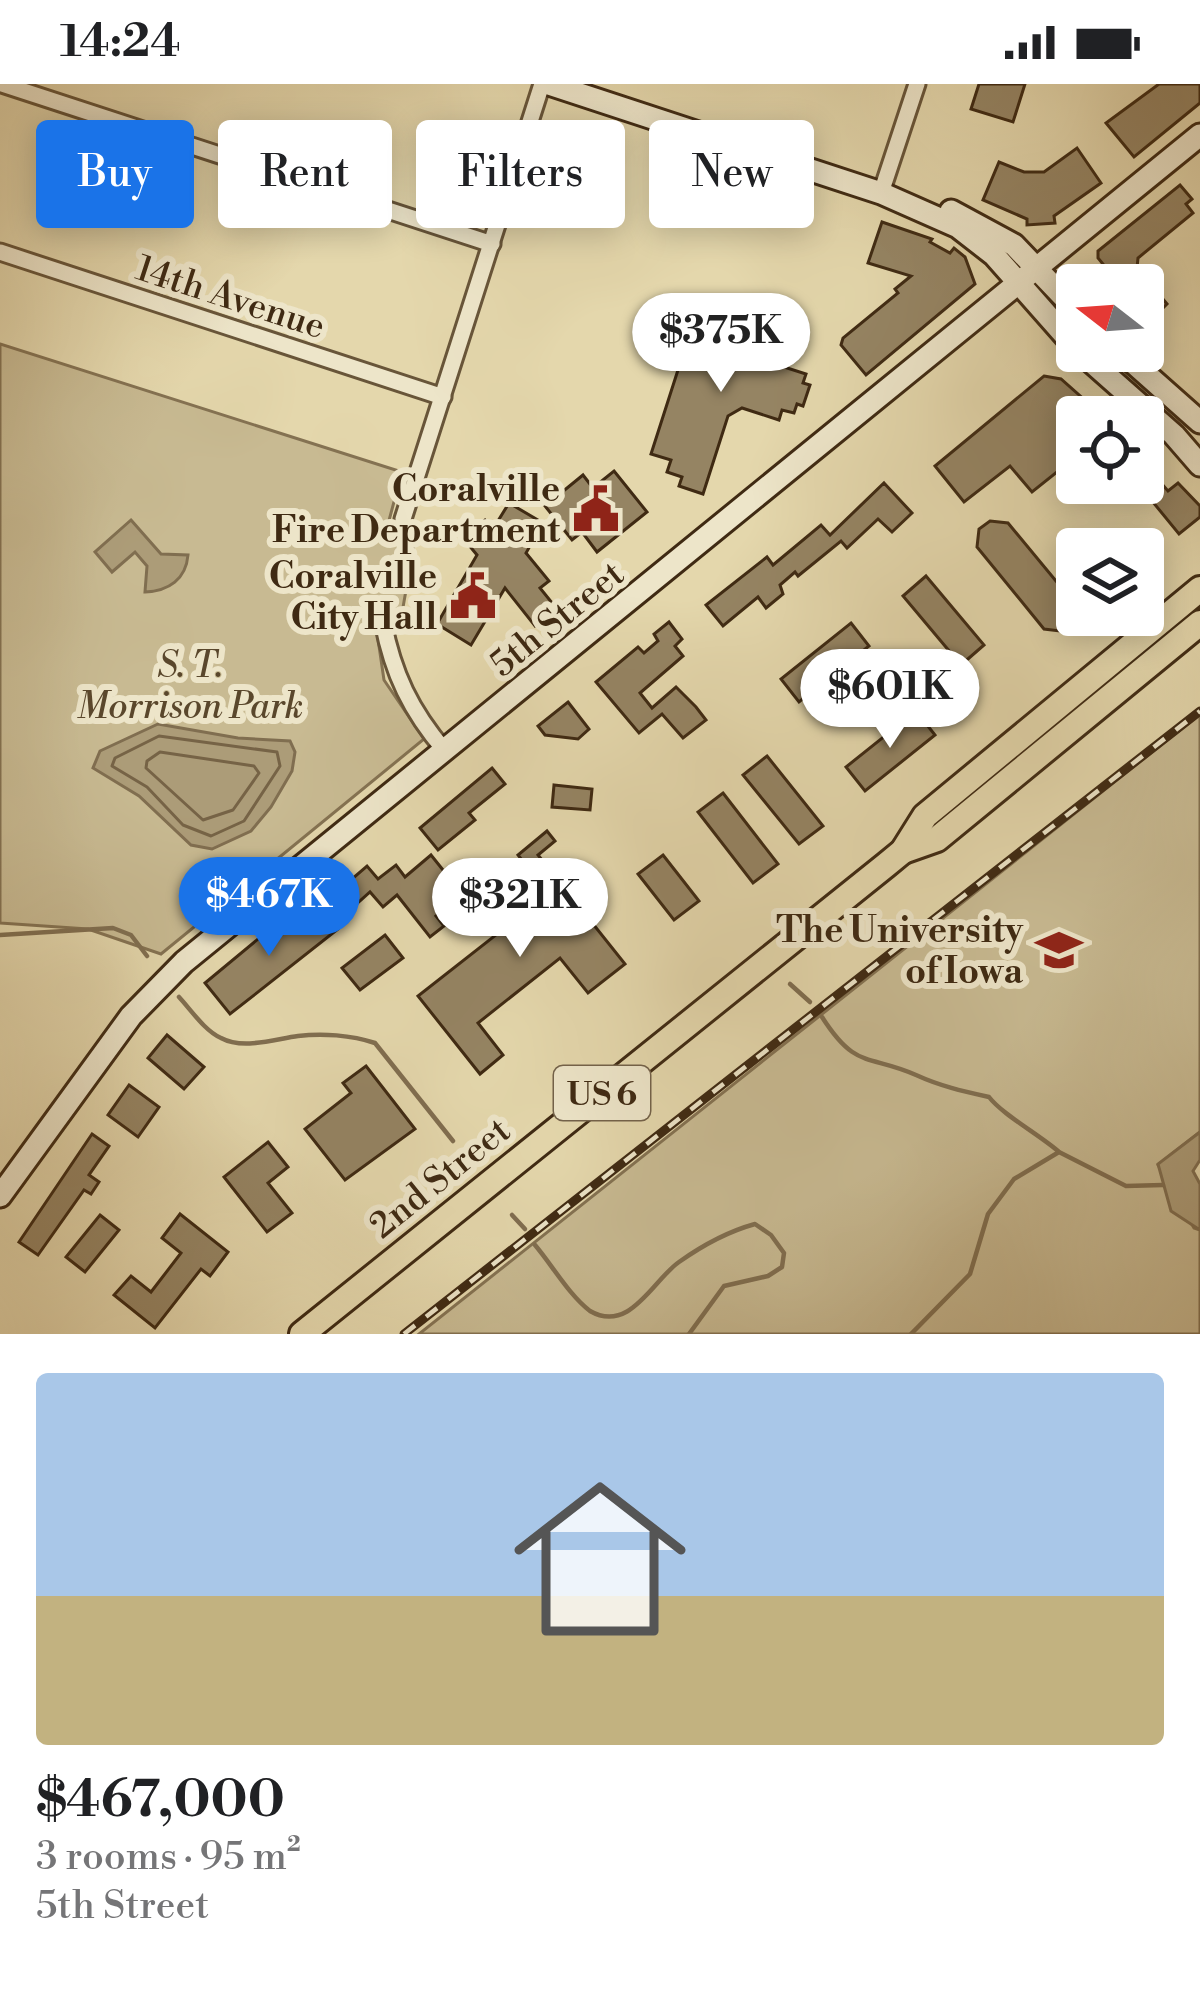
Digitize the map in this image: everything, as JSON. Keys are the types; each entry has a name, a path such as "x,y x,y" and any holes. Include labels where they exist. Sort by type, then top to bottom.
{"main road":[{"name":"2nd Street","path":"302,1334 902,851 925,816 1200,589"},
{"name":"2nd Street","path":"902,851 937,839 1200,623"}],"street":[{"path":"2,84 492,244"},
{"path":"403,519 546,84 972,219 1014,245 1056,288"},
{"path":"881,193 917,84"},
{"name":"5th Street","path":"0,1196 109,1045 159,986 1200,135"},
{"path":"881,193 977,240 1056,326"},
{"name":"14th Avenue","path":"0,252 443,397"},
{"path":"1103,372 1174,435 1200,465"},
{"path":"1144,372 1200,422"},
{"path":"383,622 398,683 424,727 445,751"}],"green space":[{"name":"S. T. Morrison Park","path":"0,344 402,472 387,528 400,531 414,545 402,613 374,612 384,680 424,739 161,954 88,929 0,923"},
{"name":"The University of Iowa","path":"1200,714 1200,1132 1158,1165 1194,1228 1200,1230 1200,1334 419,1334"}],"water":[{"path":"131,520 161,554 188,555 184,571 169,586 145,592 147,566 135,552 112,572 95,552"},
{"path":"158,724 238,738 290,741 295,752 292,771 251,831 212,849 191,845 139,796 93,768 100,751"},
{"path":"1200,1132 1200,1160 1193,1171 1200,1184 1200,1230 1171,1211 1158,1164"}],"building":[{"path":"979,84 1025,84 1013,122 971,109"},
{"path":"1159,84 1200,84 1200,103 1134,157 1106,123"},
{"path":"1077,148 1101,183 1054,216 1055,223 1027,225 1027,219 983,200 999,162 1024,172 1044,172"},
{"path":"1180,185 1192,199 1186,204 1193,213 1138,258 1137,264 1103,264 1098,251"},
{"path":"882,222 932,239 950,253 954,248 965,257 975,284 866,375 841,345 843,338 898,293 895,289 911,276 868,263"},
{"path":"695,317 738,331 742,320 761,326 755,346 787,356 784,367 806,374 803,383 810,385 803,406 797,404 794,413 782,410 779,420 742,408 728,416 703,494 679,486 682,477 667,472 671,460 651,454"},
{"path":"1044,376 1061,379 1080,396 1056,396 1056,473 1032,492 1010,466 964,502 935,466"},
{"name":"Coralville Fire Department","path":"614,471 647,512 597,552 582,532 572,540 545,506 583,475 593,488"},
{"path":"884,483 912,513 892,532 878,519 847,548 841,541 798,576 795,572 780,585 783,594 766,608 758,597 723,626 706,605 767,557 773,565 821,525 830,535"},
{"path":"1178,483 1200,506 1200,517 1179,534 1155,504 1164,504 1164,486 1168,491"},
{"path":"509,503 543,523 526,553 549,581 540,588 557,609 535,626 505,588 471,645 437,624 477,555 463,538 485,520 493,529"},
{"path":"990,521 1008,523 1056,581 1056,630 1044,629 977,547 979,529"},
{"path":"926,576 984,645 961,665 903,596"},
{"path":"669,622 682,639 675,646 683,656 640,693 652,708 676,687 696,707 706,720 683,738 662,714 639,733 596,682 638,647 644,653 658,641 654,634"},
{"path":"851,623 869,646 799,702 781,679"},
{"path":"568,702 589,729 578,739 545,735 538,726"},
{"path":"916,711 935,735 865,791 846,767"},
{"path":"767,756 823,826 799,844 743,775"},
{"path":"492,768 505,784 469,813 475,820 438,850 420,828"},
{"path":"554,785 592,789 590,810 552,807"},
{"path":"723,793 778,864 753,883 698,812"},
{"path":"547,831 555,841 538,855 625,964 588,993 560,958 478,1023 503,1055 480,1074 418,996 524,913 511,898 536,878 518,855"},
{"path":"431,855 463,895 436,916 444,926 430,937 397,895 383,907 370,892 352,908 338,891 367,866 378,879 396,865 405,877"},
{"path":"663,855 699,901 674,920 638,874"},
{"path":"320,906 338,929 230,1014 205,983 281,920 289,930"},
{"path":"385,935 403,958 360,990 342,968"},
{"path":"167,1035 204,1067 184,1089 148,1058"},
{"path":"366,1066 415,1129 345,1180 305,1129 351,1093 343,1083"},
{"path":"129,1085 159,1107 138,1137 108,1115"},
{"path":"92,1134 109,1146 89,1175 99,1182 91,1194 84,1190 38,1255 19,1242"},
{"path":"268,1142 288,1167 268,1183 292,1213 267,1232 224,1177"},
{"path":"180,1214 228,1252 210,1276 201,1269 155,1328 114,1295 131,1276 151,1292 181,1253 162,1238"},
{"path":"100,1215 119,1230 85,1272 66,1257"}],"waterway":[{"path":"0,935 113,928 131,935 147,956"},
{"path":"790,984 810,1002"},
{"path":"179,997 209,1030 230,1041 327,1035 375,1043 453,1141"},
{"path":"822,1017 854,1053 989,1097 1058,1151"},
{"path":"911,1334 970,1274 988,1214 1014,1179 1059,1152 1126,1186 1163,1185"},
{"path":"512,1215 525,1229"},
{"path":"535,1245 590,1311 617,1316 640,1302 679,1262 715,1240 755,1224 771,1235 784,1253 782,1267 768,1276 724,1286 689,1334"}],"railway":[{"path":"404,1334 1200,711"}],"place":[{"name":"Coralville Fire Department","path":"596,509"},
{"name":"Coralville City Hall","path":"473,596"},
{"name":"The University of Iowa","path":"1059,950"}]}
